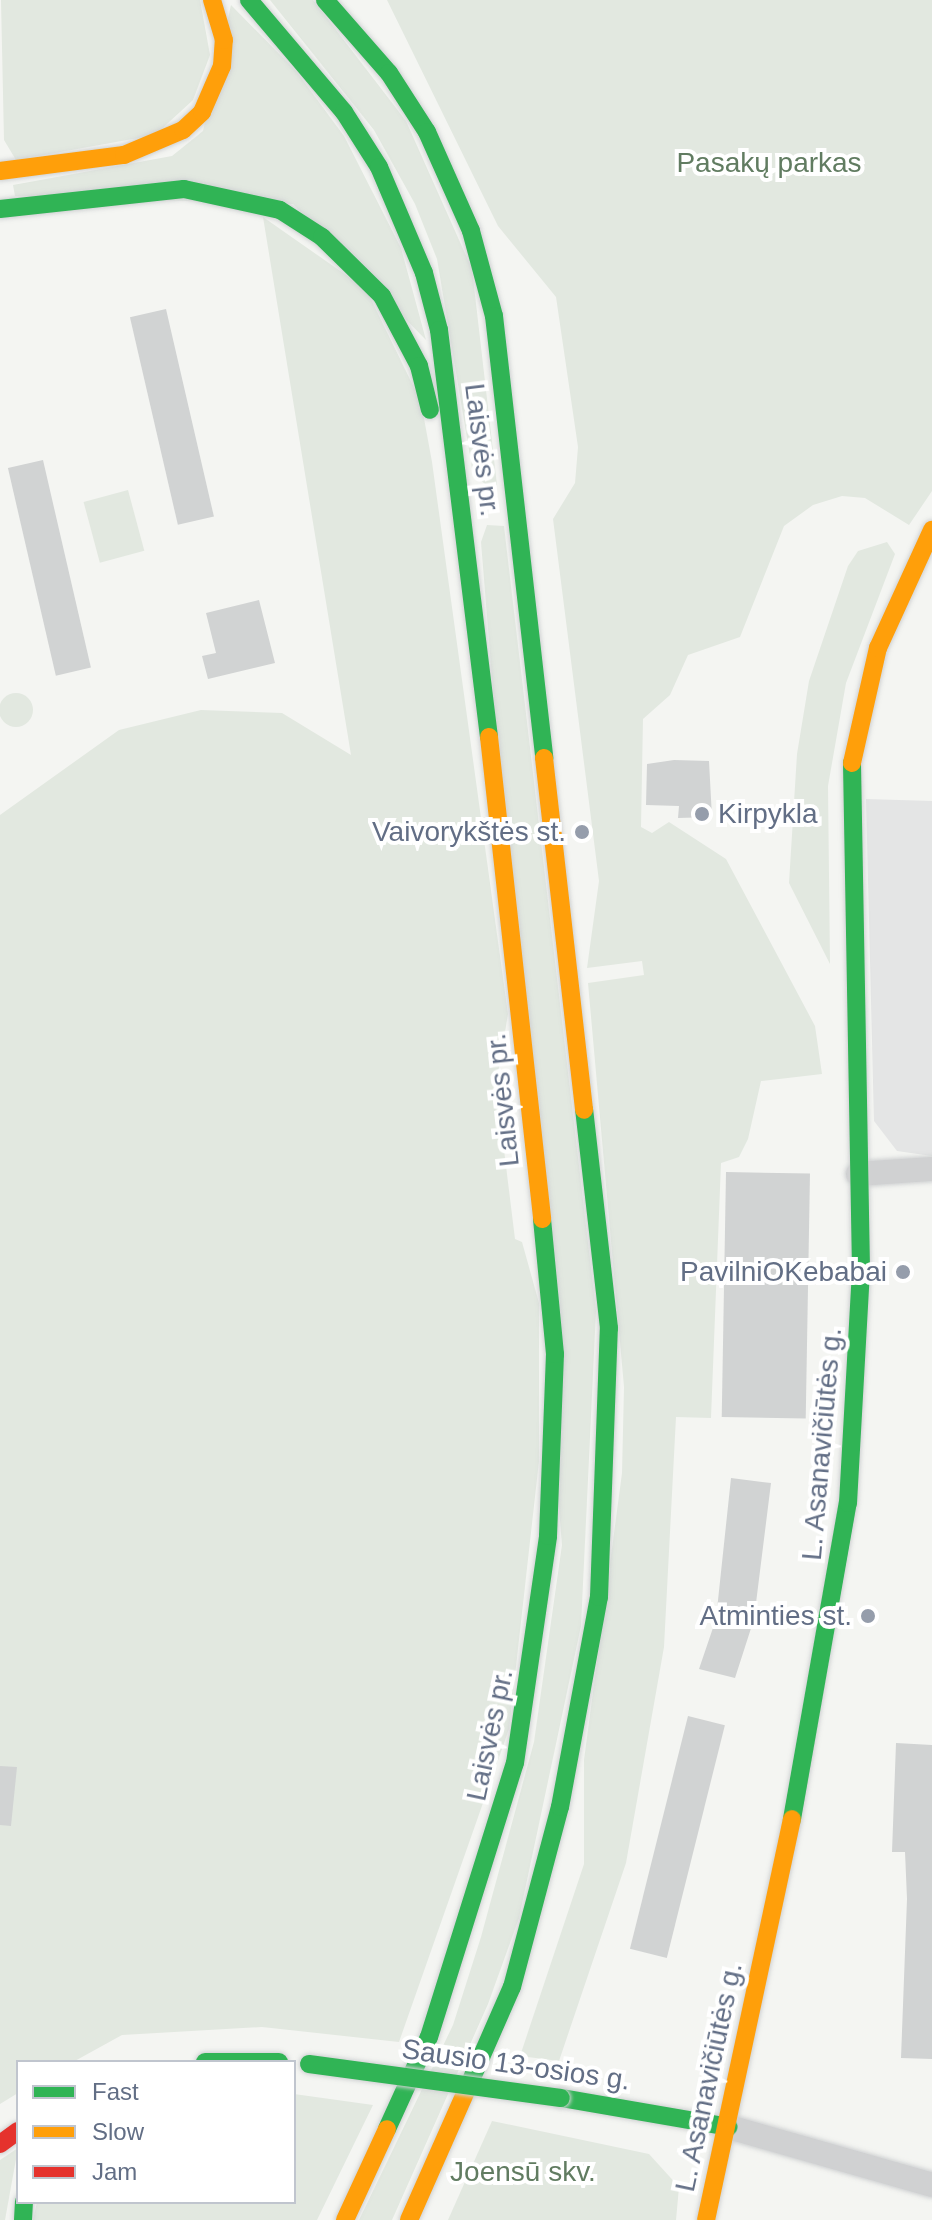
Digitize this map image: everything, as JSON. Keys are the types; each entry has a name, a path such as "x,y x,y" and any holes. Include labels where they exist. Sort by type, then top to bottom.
{"main road":[{"path":"0,171 124,155 183,130 202,112 222,66 224,40 212,0"},
{"name":"Laisvės pr.","path":"249,0 344,112 400,211 439,330 551,1285 548,1536 531,1683 495,1845 429,2037 345,2220"},
{"name":"Laisvės pr.","path":"325,0 389,73 447,170 494,316 609,1328 599,1597 560,1807 512,1987 409,2220"},
{"path":"337,0 347,22"},
{"path":"0,209 184,189 280,210 322,237 356,266 402,327 465,540"},
{"name":"L. Asanavičiūtės g.","path":"706,2220 729,2127 837,1596 859,1339 848,782 878,648 932,530"},
{"name":"Sausio 13-osios g.","path":"301,2064 561,2098 729,2127"}],"street":[{"path":"858,1174 932,1169"},
{"path":"729,2127 932,2185"}],"shaded area":[{"path":"866,799 932,801 932,1156 897,1151 874,1121"}],"green space":[{"path":"1,0 200,0 210,55 193,100 155,135 16,160 4,140"},
{"path":"270,0 313,0 406,121 472,269 497,485 490,488 473,474 437,259 415,204 374,130"},
{"name":"Pasakų parkas","path":"387,0 932,0 932,491 909,525 865,498 842,496 813,505 784,526 740,637 688,655 670,695 643,719 641,827 652,833 669,822 726,859 815,1026 822,1074 761,1081 748,1139 739,1157 721,1163 711,1418 676,1417 664,1647 626,1863 559,2061 520,2056 584,1864 584,1760 622,1473 624,1387 588,983 644,975 642,961 587,968 599,881 553,519 575,483 578,447 556,297 498,226"},
{"path":"231,5 296,71 344,136 401,248 426,340 293,204 15,196 13,185 172,156 203,131"},
{"path":"263,217 366,289 421,402 432,462 508,1014 496,1085 515,1239 522,1242 539,1303 539,1461 509,1729 399,2042 262,2027 122,2035 77,2060 16,2060 16,2094 0,2104 0,815 119,730 201,710 282,713 351,755"},
{"path":"128,490 144,551 100,563 84,502"},
{"path":"487,525 504,526 596,1311 581,1626 519,1918 488,2004 392,2220 359,2220 453,2025 481,1937 534,1742 562,1545 481,542"},
{"path":"887,542 895,554 846,683 828,786 830,964 789,883 797,754 809,681 848,566 858,551"},
{"path":"16,693 28,698 33,710 28,722 16,727 4,722 -1,710 4,698"},
{"path":"296,2094 373,2105 317,2220 33,2220 37,2204 296,2204"},
{"name":"Joensū skv.","path":"492,2121 649,2154 679,2187 676,2220 448,2220"},
{"path":"16,2149 5,2220 0,2220 0,2160"}],"building":[{"path":"166,309 214,517 178,525 130,317"},
{"path":"43,460 91,668 56,676 8,468"},
{"path":"259,600 275,663 208,679 202,656 216,653 206,613"},
{"path":"674,760 709,761 712,817 678,818 679,806 646,805 647,764"},
{"path":"726,1172 810,1173 806,1418 722,1417"},
{"path":"731,1478 771,1483 754,1619 735,1678 699,1669 716,1619"},
{"path":"688,1716 725,1725 667,1958 630,1949"},
{"path":"896,1743 932,1745 932,2059 901,2058 907,1899 905,1852 892,1852"},
{"path":"0,1766 17,1767 11,1826 0,1825"}],"traffic: fast":[{"path":"249,0 344,112 379,167 424,273 439,330 489,737"},
{"path":"325,0 389,73 427,132 471,231 494,316 544,758"},
{"path":"0,209 184,189 280,210 322,237 382,296 419,366 430,410"},
{"path":"792,1819 848,1503 861,1269 852,763"},
{"path":"468,2087 512,1987 560,1807 599,1597 609,1328 584,1110"},
{"path":"387,2129 429,2037 515,1763 548,1536 555,1354 542,1219"},
{"path":"309,2064 561,2098"},
{"path":"561,2098 729,2127"},
{"path":"23,2220 24,2204"}],"traffic: slow":[{"path":"0,171 124,155 183,130 202,112 222,66 224,40 212,0"},
{"path":"852,763 878,648 932,530"},
{"path":"489,737 542,1219"},
{"path":"544,758 584,1110"},
{"path":"706,2220 792,1819"},
{"path":"409,2220 468,2087"},
{"path":"345,2220 387,2129"}],"traffic: jam":[{"path":"0,2144 16,2132"}],"place":[{"name":"Kirpykla","path":"702,814"},
{"name":"Vaivorykštės st.","path":"582,832"},
{"name":"PavilniOKebabai","path":"903,1272"},
{"name":"Atminties st.","path":"868,1616"}]}
